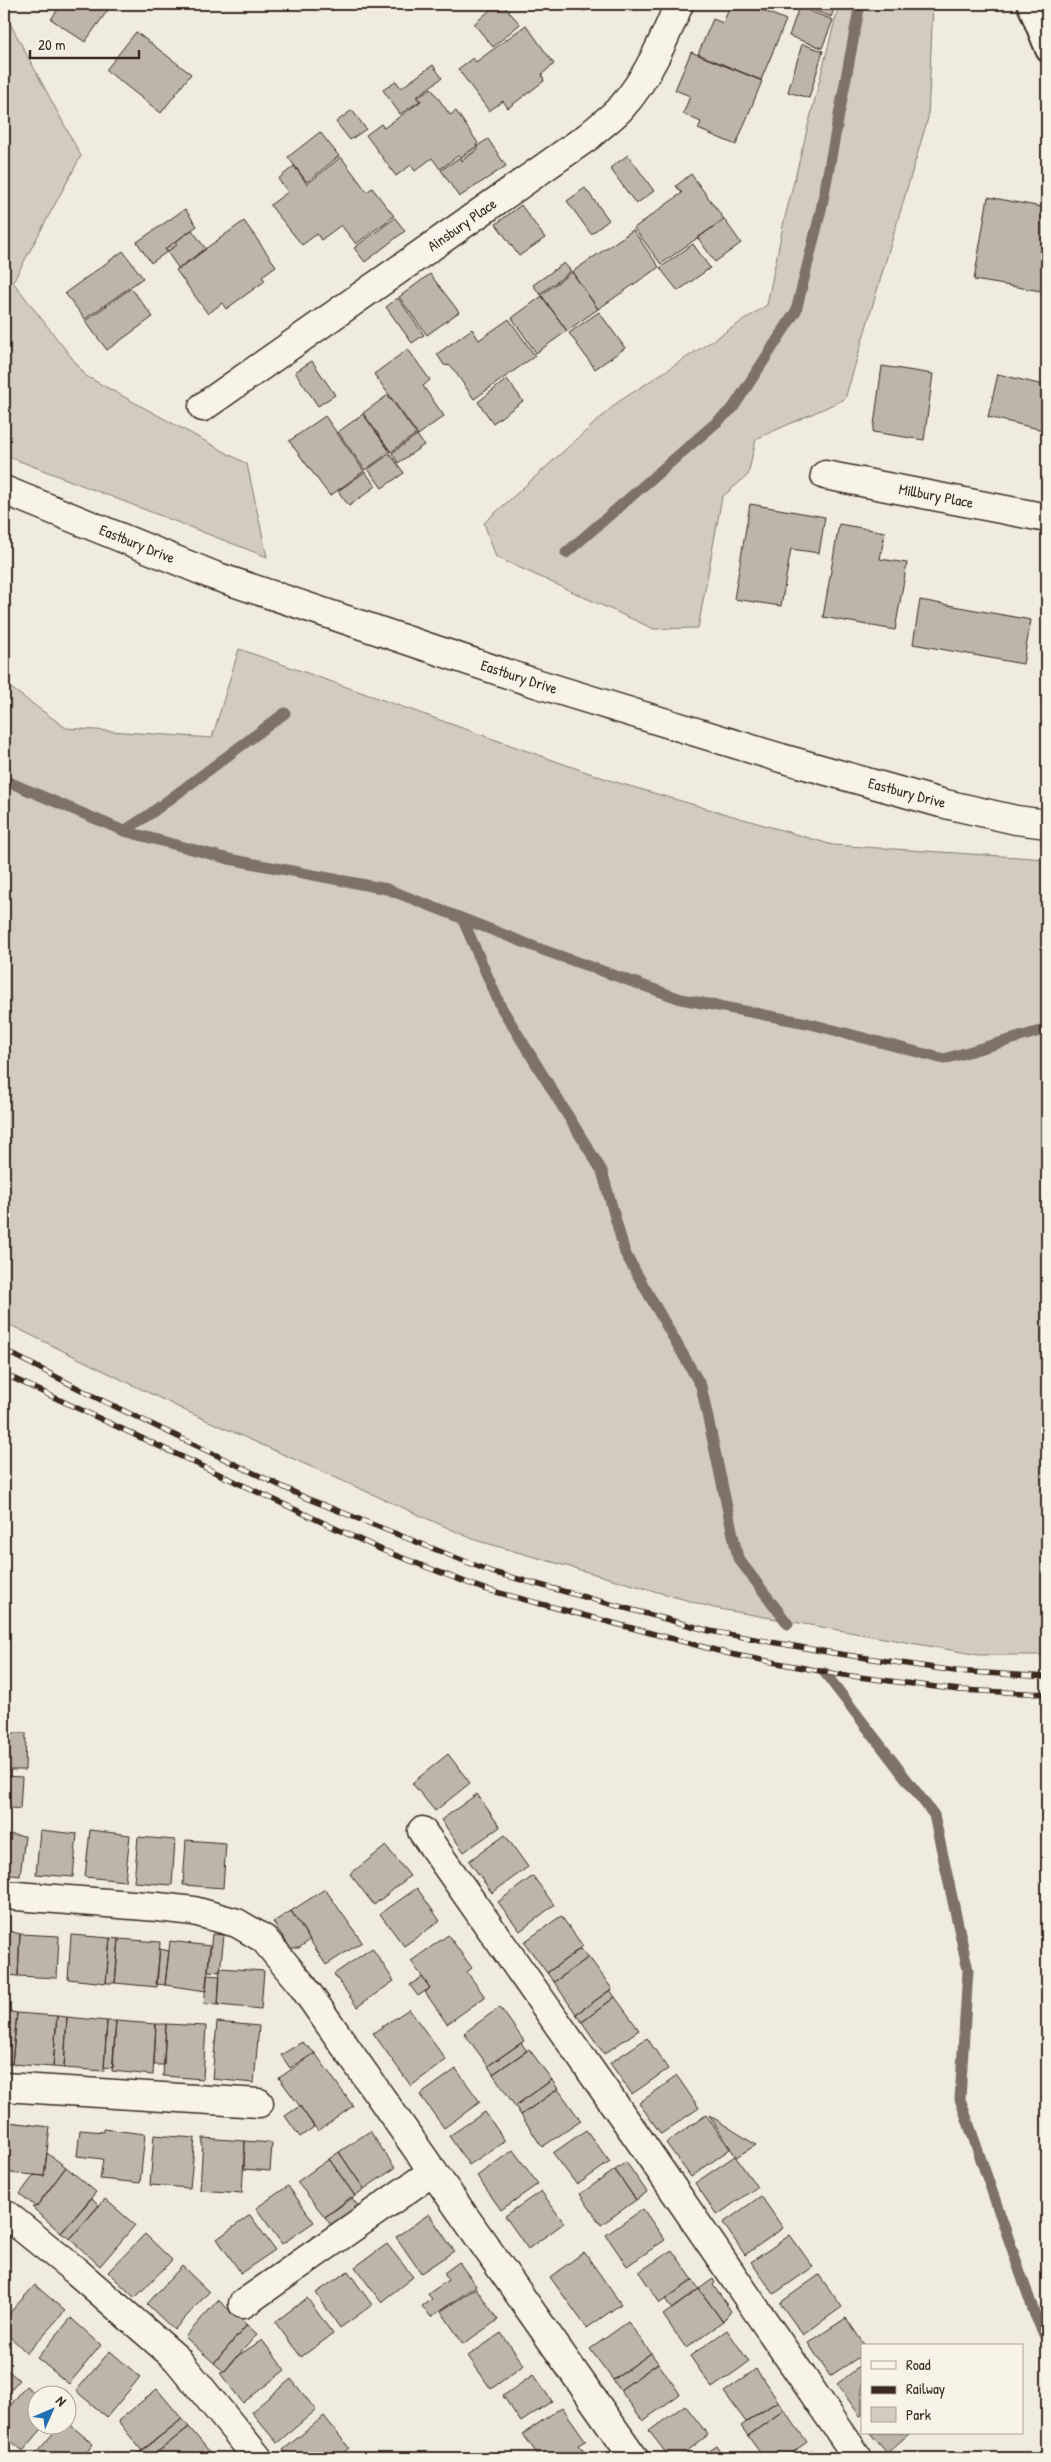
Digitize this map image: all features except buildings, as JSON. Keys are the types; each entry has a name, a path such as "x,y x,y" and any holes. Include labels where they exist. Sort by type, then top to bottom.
{"street":[{"name":"Ainsbury Place","path":"204,407 589,136 620,108 643,77 666,36 679,4"},
{"name":"Millbury Place","path":"825,475 1047,518"},
{"name":"Eastbury Drive","path":"4,490 215,576 529,680 781,758 941,804 1016,820 1047,824"},
{"path":"422,1831 638,2138 858,2458"},
{"path":"4,1895 194,1911 237,1923 264,1939 302,1985 634,2458"},
{"path":"4,2087 259,2103"},
{"path":"243,2304 432,2172"},
{"path":"4,2213 76,2271 176,2358 258,2458"}],"lane":[{"path":"1028,4 1047,51"}],"green space":[{"path":"839,4 933,4 928,118 845,399 756,439 748,475 722,497 698,628 654,629 496,557 484,523 618,402 767,305 784,221"},
{"path":"4,12 81,156 13,282 86,376 247,464 267,557 4,455"},
{"path":"239,649 612,781 833,845 1047,859 1047,1655 979,1655 714,1608 475,1540 186,1411 4,1322 4,683 66,728 212,738"}],"waterway":[{"path":"566,553 733,408 796,311 821,210 860,4"},
{"path":"124,831 150,814 285,713"},
{"path":"4,780 124,831 229,859 387,889 543,950 681,999 807,1023 944,1059 1047,1029"},
{"path":"462,918 501,1007 602,1171 625,1253 701,1386 738,1558 788,1624"},
{"path":"825,1673 934,1815 968,1970 960,2099 1035,2315 1047,2341"}],"railway":[{"path":"4,1350 97,1398 306,1498 492,1572 710,1631 833,1653 955,1671 1047,1677"},
{"path":"4,1374 382,1550 481,1588 730,1654 836,1674 959,1690 1047,1694"}]}
